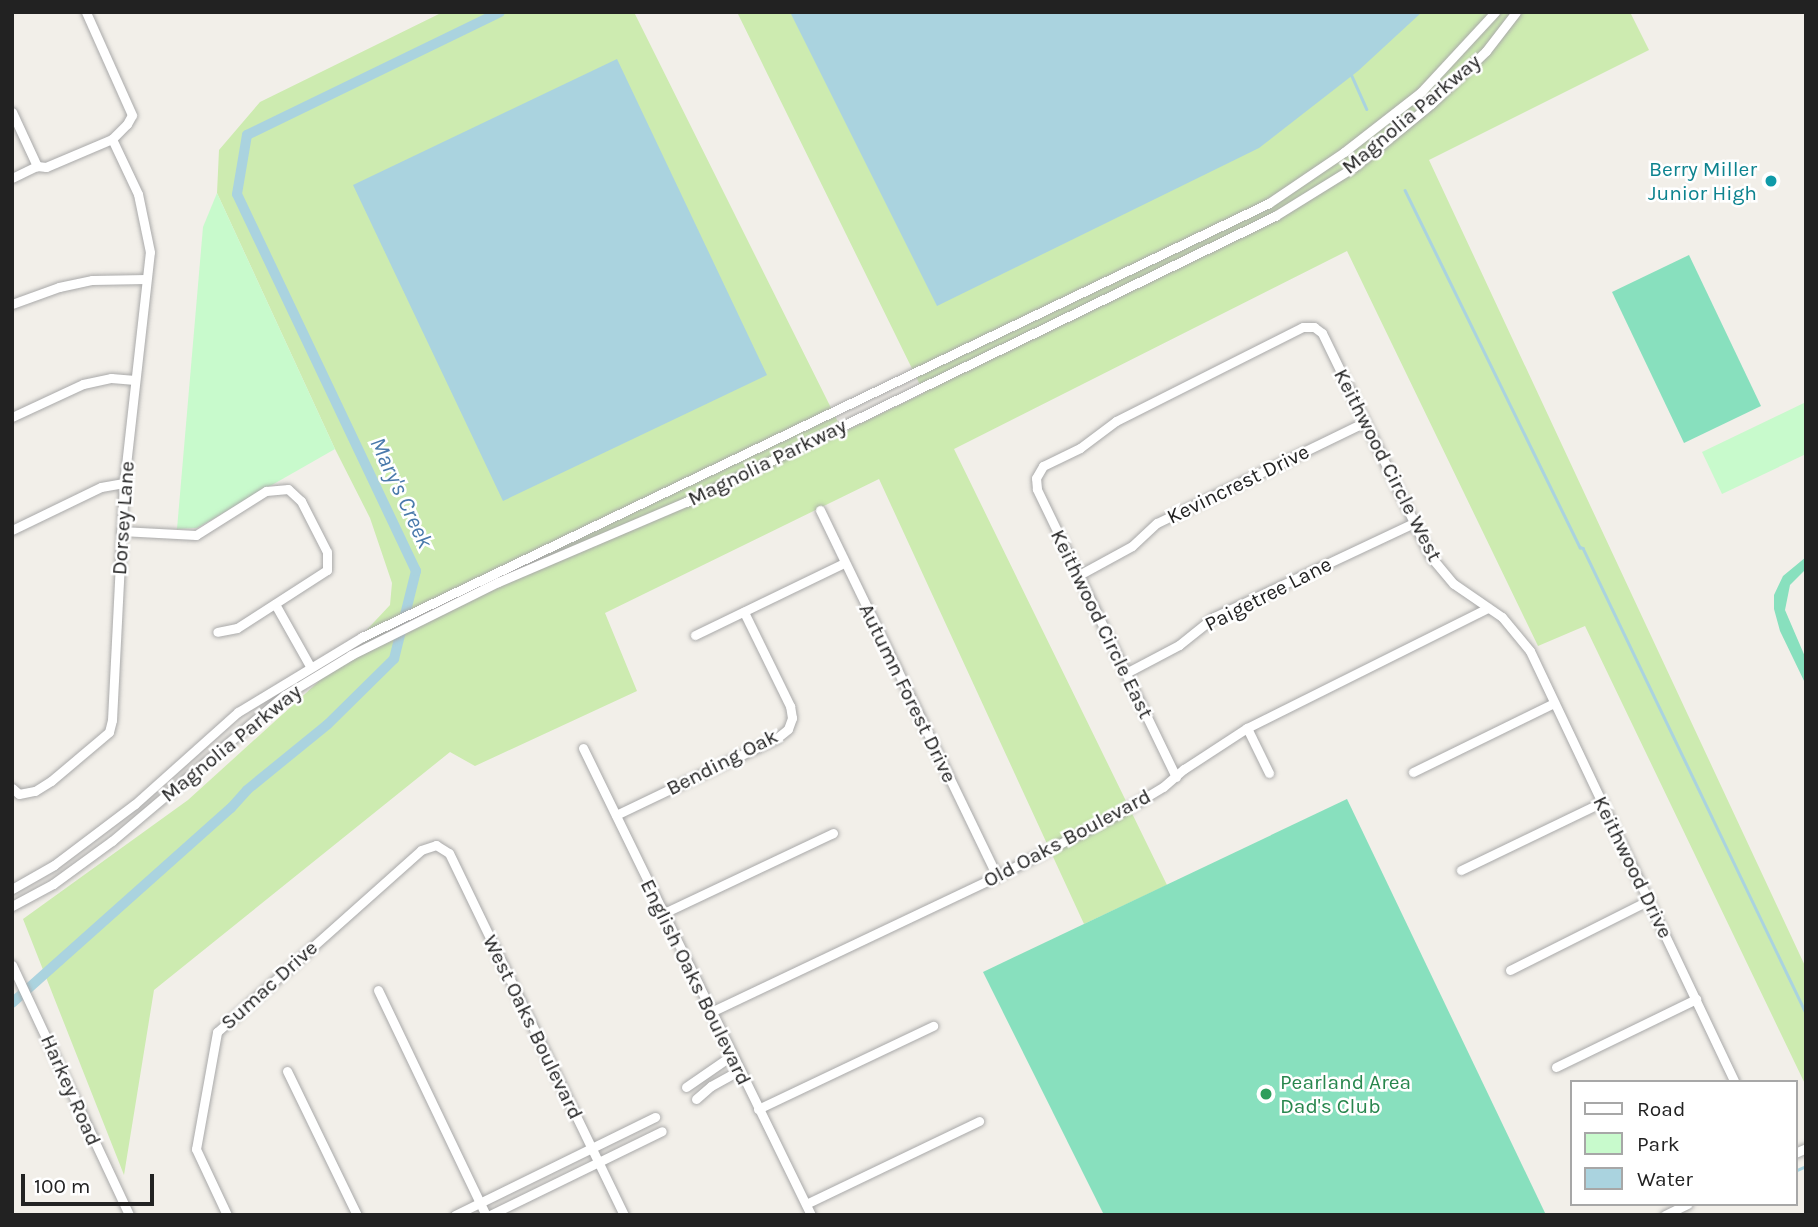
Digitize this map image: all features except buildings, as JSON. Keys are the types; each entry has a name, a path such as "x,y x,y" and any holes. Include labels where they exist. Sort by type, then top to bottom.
{"street":[{"path":"12,178 37,166 46,167 112,139 132,115 86,12"},
{"name":"Magnolia Parkway","path":"12,889 54,865 135,804 238,712 362,637 460,587 1283,194 1344,152 1438,75 1495,12"},
{"name":"Magnolia Parkway","path":"12,906 53,884 112,841 285,695 369,646 466,598 686,502 1291,206 1354,167 1448,87 1486,51 1516,12"},
{"path":"1438,75 1448,87"},
{"path":"12,112 37,166"},
{"name":"Dorsey Lane","path":"15,791 36,791 109,732 124,483 150,252 138,194 112,139"},
{"path":"1283,194 1291,206"},
{"path":"12,304 59,286 146,278"},
{"name":"Keithwood Circle West","path":"1039,470 1080,448 1116,421 1303,327 1317,328 1414,523 1441,571 1513,627 1530,651"},
{"path":"933,362 940,378"},
{"path":"12,417 83,384 111,378 135,380"},
{"name":"Kevincrest Drive","path":"1079,575 1132,546 1157,523 1365,422"},
{"path":"782,433 790,451"},
{"name":"Keithwood Circle East","path":"1039,470 1036,478 1038,489 1176,777"},
{"path":"12,530 100,487 124,483"},
{"path":"121,531 196,535 266,491 288,489 301,501 327,552 327,570 237,628 217,632"},
{"name":"Autumn Forest Drive","path":"820,510 997,876"},
{"name":"Paigetree Lane","path":"1126,673 1179,645 1214,617 1414,523"},
{"path":"695,635 844,563"},
{"path":"275,604 310,666"},
{"name":"Old Oaks Boulevard","path":"711,1012 997,876 1139,803 1247,728 1488,608"},
{"name":"Bending Oak","path":"616,815 777,738 788,729 792,718 790,706 744,612"},
{"name":"Keithwood Drive","path":"1530,651 1734,1080"},
{"path":"1413,772 1554,703"},
{"path":"1247,728 1269,773"},
{"name":"English Oaks Boulevard","path":"583,748 811,1215"},
{"path":"1461,870 1602,802"},
{"path":"664,913 833,833"},
{"name":"West Oaks Boulevard","path":"436,845 449,853 624,1215"},
{"name":"Sumac Drive","path":"227,1215 196,1149 217,1032 421,850 436,845"},
{"path":"1510,970 1649,900"},
{"name":"Harkey Road","path":"12,965 129,1215"},
{"path":"378,990 488,1215 599,1164 662,1131"},
{"path":"1556,1067 1696,999"},
{"path":"758,1109 933,1026"},
{"path":"686,1087 732,1056"},
{"path":"696,1099 710,1086 738,1070"},
{"path":"287,1071 357,1215"},
{"path":"455,1215 655,1117"},
{"path":"806,1204 979,1121"},
{"path":"1665,1215 1684,1206"}],"green space":[{"path":"443,12 634,12 843,432 924,393 737,12 1630,12 1649,50 1429,160 1806,968 1806,1086 1585,626 1538,646 1347,251 954,449 1167,885 1084,924 879,479 605,613 637,691 475,766 450,752 154,990 124,1175 23,919 188,800 317,683 390,605 392,583 370,518 335,449 217,193 219,150 260,102"},
{"path":"217,193 335,449 197,528 177,529 203,227"},
{"path":"1689,255 1761,406 1684,443 1612,292"},
{"path":"1806,402 1806,454 1722,494 1702,452"},
{"path":"1806,557 1806,569 1790,585 1785,610 1806,659 1806,685 1780,631 1774,609 1774,595 1783,576"},
{"name":"Pearland Area Dad's Club","path":"1347,799 1546,1215 1104,1215 983,972"}],"water":[{"path":"790,12 1422,12 1358,71 1259,148 937,306"},
{"path":"617,59 767,375 503,501 353,185"}],"waterway":[{"name":"Mary's Creek","path":"12,1003 231,808 247,790 328,724 394,659 416,571 237,194 247,135 500,12"},
{"path":"1352,76 1367,109"},
{"path":"1405,190 1580,547 1583,548 1806,1013"},
{"path":"1797,1170 1806,1166"}],"place":[{"name":"Berry Miller Junior High","path":"1771,181"},
{"name":"Pearland Area Dad's Club","path":"1266,1094"}]}
